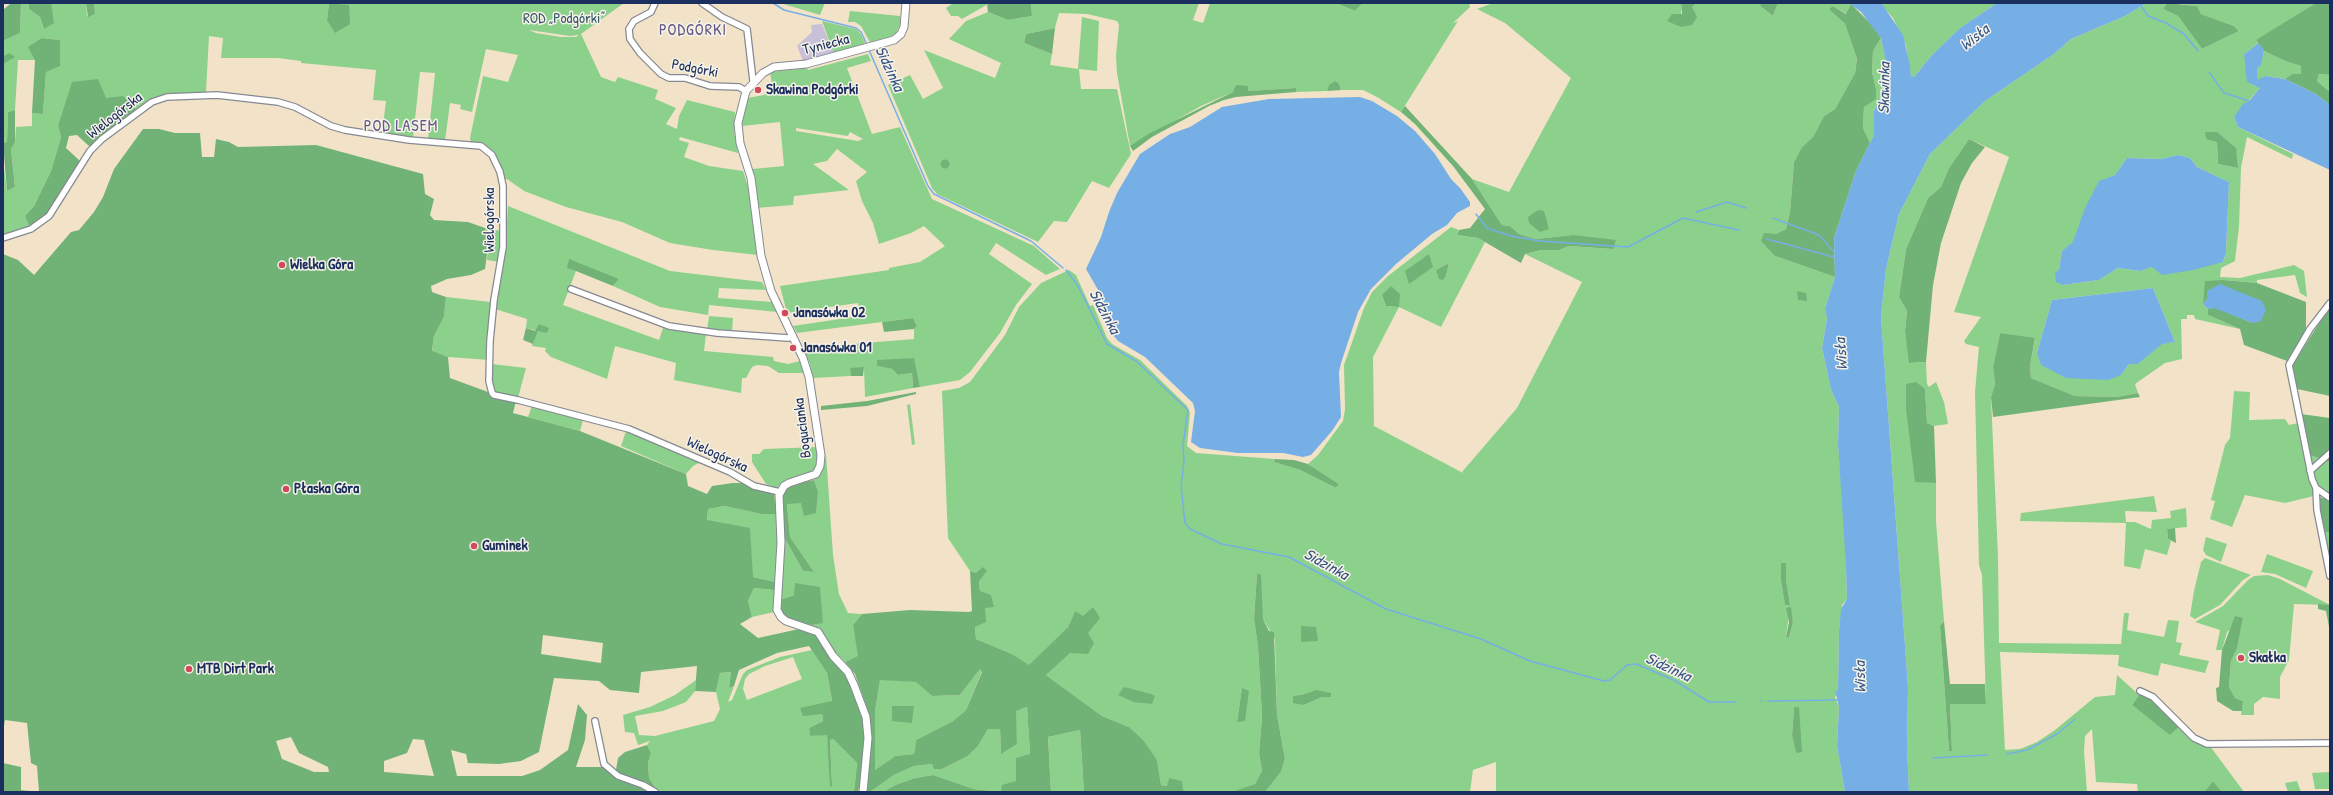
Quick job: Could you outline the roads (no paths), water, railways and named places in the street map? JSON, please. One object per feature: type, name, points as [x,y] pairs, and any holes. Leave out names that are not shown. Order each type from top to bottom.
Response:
[{"type":"street","name":"Podgórki","points":[[655,3],[651,12],[634,21],[629,29],[630,39],[640,53],[661,74],[669,78],[685,78],[710,86],[740,87],[746,91]]},
{"type":"street","points":[[702,3],[722,17],[747,29],[753,81]]},
{"type":"street","name":"Tyniecka","points":[[741,104],[746,91],[753,81],[774,67],[806,64],[873,47],[894,40],[901,34],[905,22],[906,3]]},
{"type":"street","name":"Wielogórska","points":[[3,238],[31,229],[49,216],[90,151],[152,102],[167,97],[217,95],[278,102],[295,107],[331,126],[345,130],[409,140],[481,146],[492,155],[500,172],[503,186],[503,247],[494,300],[490,340],[490,381],[492,393],[494,395],[629,429],[730,472],[754,486],[780,492]]},
{"type":"street","name":"Bogucianka","points":[[741,104],[738,132],[751,178],[757,240],[771,291],[793,337],[809,377],[821,462],[816,474],[789,483],[780,492]]},
{"type":"street","points":[[571,290],[669,326],[725,334],[788,338],[793,337]]},
{"type":"street","points":[[2330,303],[2310,329],[2289,365],[2310,471],[2316,488],[2317,510],[2330,576]]},
{"type":"street","points":[[2310,471],[2330,453]]},
{"type":"street","points":[[2316,488],[2330,498]]},
{"type":"street","points":[[780,492],[778,501],[781,542],[777,610],[781,617],[786,621],[818,632],[832,656],[848,672],[866,717],[868,738],[862,792]]},
{"type":"street","points":[[2140,691],[2153,697],[2194,738],[2207,744],[2330,743]]},
{"type":"street","points":[[595,721],[604,764],[618,776],[643,785],[655,792]]},
{"type":"water","points":[[1849,3],[1882,4],[1903,35],[1910,65],[1911,77],[1914,77],[1932,55],[1960,28],[1997,3],[2147,3],[2125,16],[2071,39],[2054,54],[1985,101],[1930,154],[1899,214],[1886,269],[1881,317],[1908,687],[1907,746],[1909,792],[1845,792],[1837,746],[1839,707],[1835,690],[1838,692],[1839,631],[1841,609],[1847,599],[1846,567],[1838,444],[1839,407],[1831,390],[1822,348],[1827,318],[1825,309],[1835,277],[1834,238],[1856,171],[1874,135],[1874,111],[1884,90],[1888,72],[1881,38],[1861,12]]},
{"type":"water","points":[[2259,43],[2264,51],[2261,65],[2257,68],[2258,80],[2265,76],[2285,79],[2316,94],[2330,105],[2330,170],[2238,127],[2234,117],[2243,104],[2249,101],[2260,88],[2247,82],[2244,54]]},
{"type":"water","points":[[1360,97],[1372,101],[1397,116],[1415,131],[1435,154],[1451,179],[1460,188],[1470,202],[1470,206],[1457,213],[1447,225],[1432,234],[1396,264],[1371,289],[1358,312],[1341,363],[1339,372],[1341,417],[1332,431],[1311,455],[1303,457],[1283,453],[1238,453],[1200,448],[1191,442],[1195,411],[1193,403],[1145,357],[1118,341],[1109,330],[1099,307],[1102,304],[1101,295],[1086,269],[1101,237],[1117,193],[1140,154],[1170,134],[1190,127],[1222,107],[1269,99]]},
{"type":"water","points":[[2178,155],[2190,158],[2197,167],[2229,182],[2226,253],[2223,262],[2193,270],[2162,275],[2152,267],[2140,271],[2118,268],[2099,280],[2063,285],[2056,282],[2055,272],[2059,270],[2062,251],[2073,242],[2085,208],[2099,181],[2115,175],[2127,158],[2161,159]]},
{"type":"water","points":[[2220,284],[2262,301],[2266,310],[2261,321],[2253,323],[2214,308],[2208,309],[2203,304],[2207,299],[2207,291]]},
{"type":"water","points":[[2153,288],[2175,342],[2162,344],[2138,364],[2129,364],[2121,375],[2108,380],[2066,378],[2041,365],[2037,353],[2052,300]]},
{"type":"waterway","name":"Sidzinka","points":[[773,3],[784,10],[856,28],[861,32],[867,45]]},
{"type":"waterway","points":[[2139,3],[2148,16],[2166,23],[2184,34],[2198,51]]},
{"type":"waterway","name":"Sidzinka","points":[[869,50],[928,186],[934,194],[1031,241],[1063,268]]},
{"type":"waterway","points":[[2209,72],[2224,93],[2249,101]]},
{"type":"waterway","points":[[1696,212],[1727,202],[1746,208]]},
{"type":"waterway","points":[[1476,214],[1487,228],[1511,236],[1540,241],[1628,247],[1683,218],[1739,230]]},
{"type":"waterway","points":[[1773,218],[1819,235],[1834,252]]},
{"type":"waterway","points":[[1767,239],[1834,257]]},
{"type":"waterway","name":"Sidzinka","points":[[1066,270],[1078,286],[1107,344],[1136,361],[1188,410],[1183,445],[1184,462],[1181,486],[1185,523],[1190,529],[1222,544],[1289,557],[1386,609],[1481,639],[1530,661],[1604,681],[1610,680],[1627,665],[1636,664],[1674,680],[1709,702],[1736,702]]},
{"type":"waterway","name":"Sidzinka","points":[[1768,701],[1838,700]]},
{"type":"waterway","points":[[2007,754],[2027,750],[2057,734],[2075,719]]},
{"type":"waterway","points":[[1933,758],[1987,755]]},
{"type":"place","name":"Skawina Podgórki","points":[[758,90]]},
{"type":"place","name":"Wielka Góra","points":[[282,265]]},
{"type":"place","name":"Janasówka 02","points":[[785,313]]},
{"type":"place","name":"Janasówka 01","points":[[793,348]]},
{"type":"place","name":"Płaska Góra","points":[[286,489]]},
{"type":"place","name":"Guminek","points":[[474,546]]},
{"type":"place","name":"Skałka","points":[[2241,658]]},
{"type":"place","name":"MTB Dirt Park","points":[[189,669]]},
{"type":"district","name":"PODGÓRKI","points":[[693,31]]},
{"type":"district","name":"POD LASEM","points":[[401,127]]},
{"type":"park label","name":"ROD „Podgórki”","points":[[564,19]]},
{"type":"water label","name":"Wisła","points":[[1975,38]]},
{"type":"water label","name":"Skawinka","points":[[1885,88]]},
{"type":"water label","name":"Wisła","points":[[1842,354]]},
{"type":"water label","name":"Wisła","points":[[1861,677]]}]
